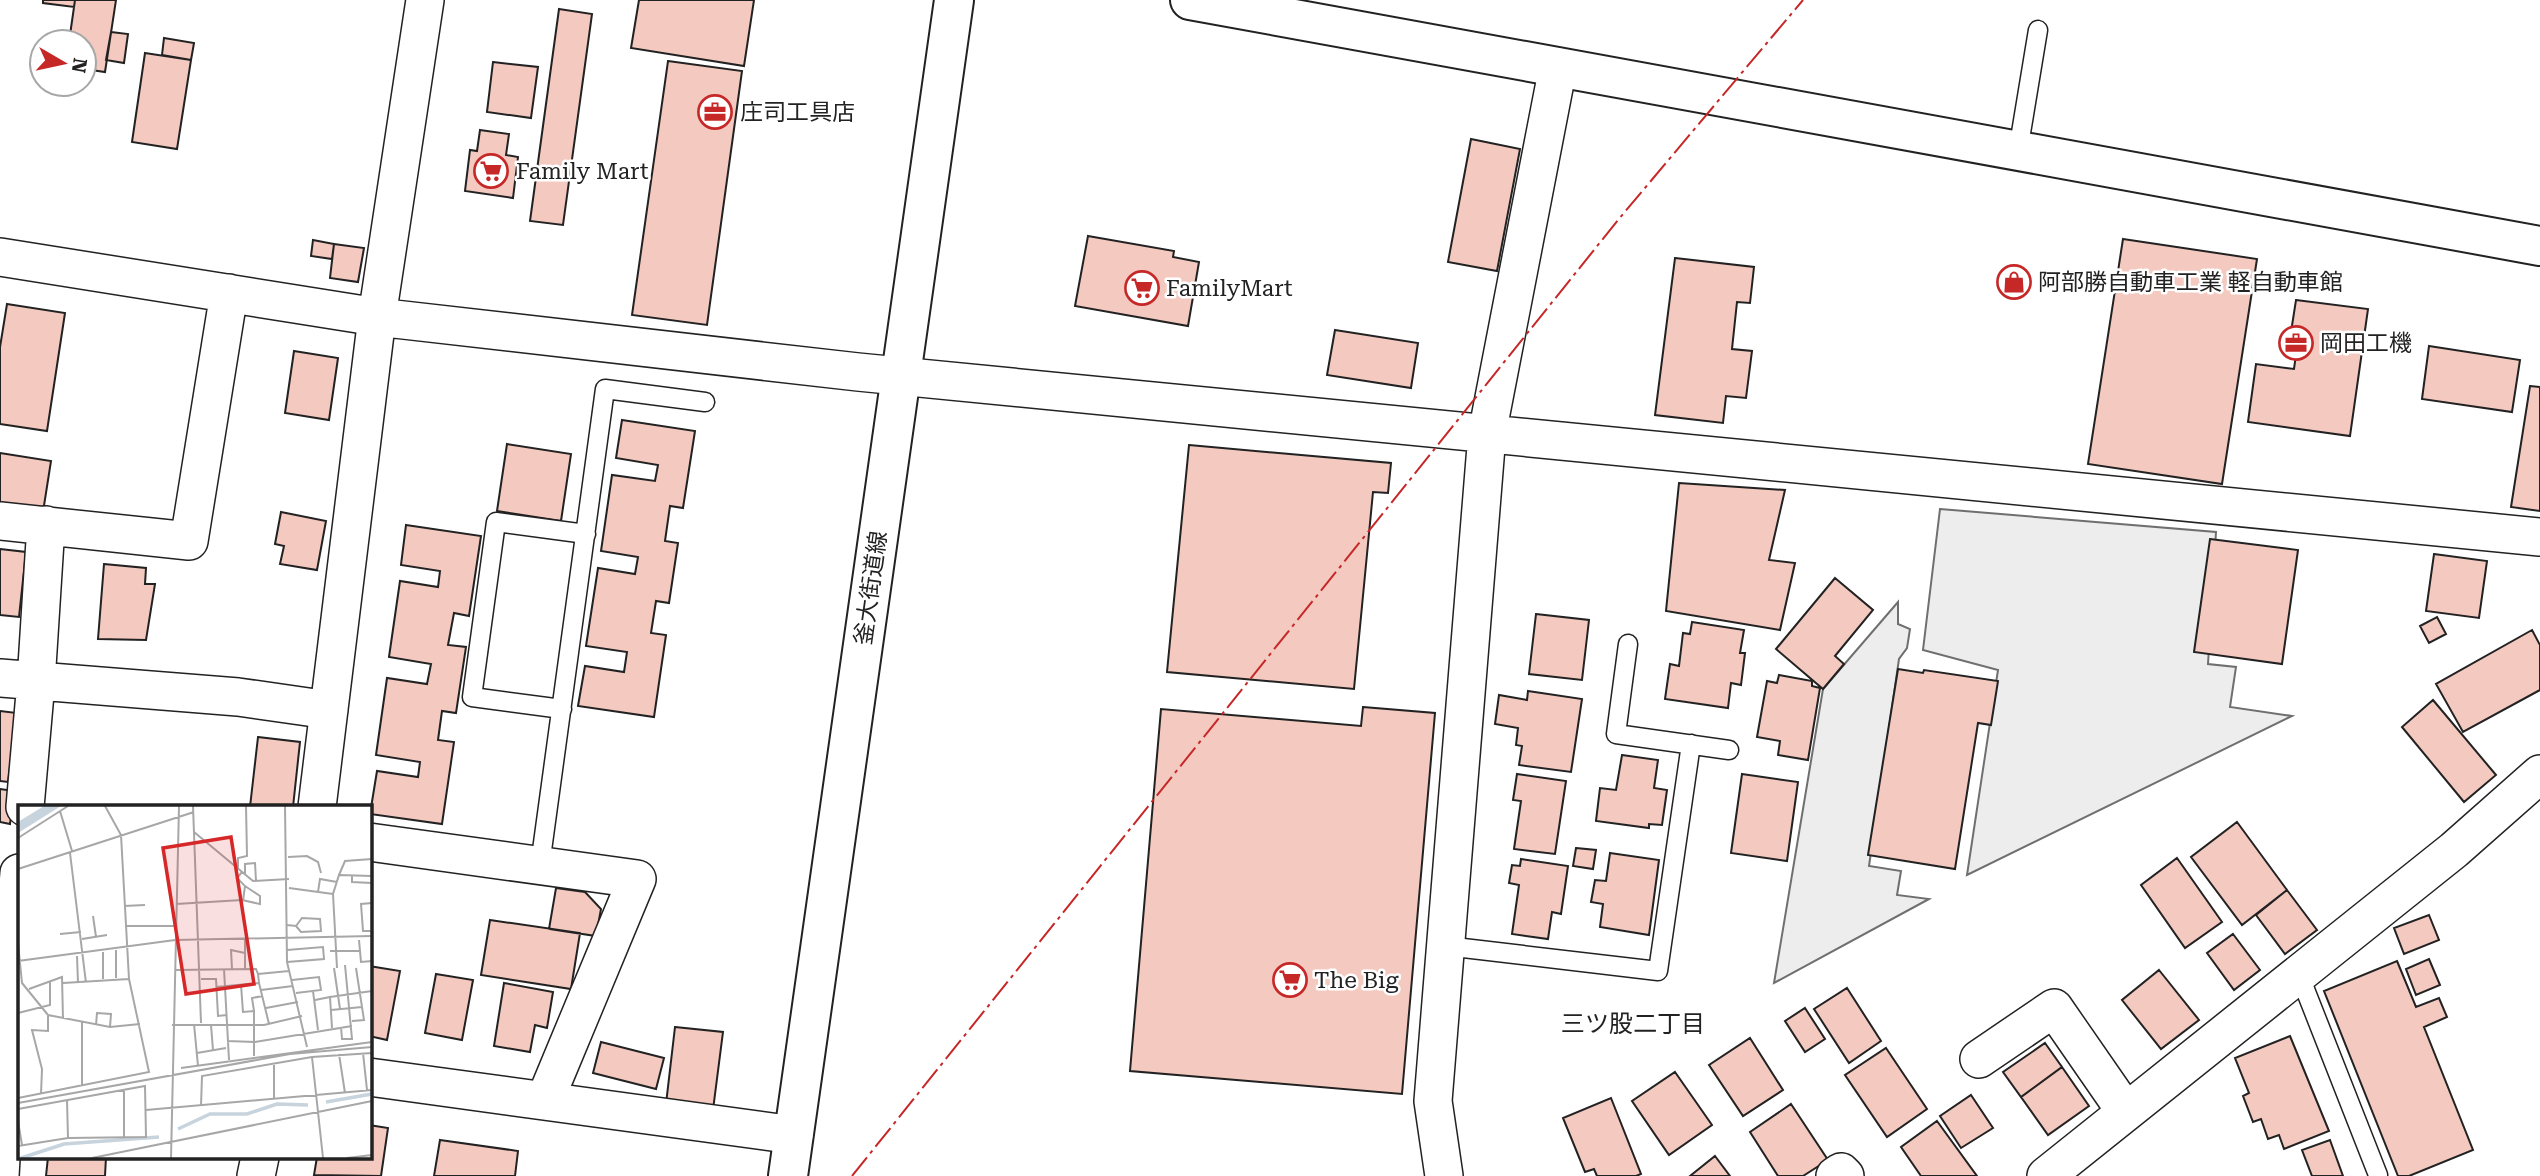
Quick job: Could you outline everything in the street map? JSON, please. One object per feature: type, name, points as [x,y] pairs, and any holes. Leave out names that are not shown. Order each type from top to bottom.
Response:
[{"type":"street","points":[[317,805],[377,317],[425,0]]},
{"type":"street","name":"釜大街道線","points":[[788,1176],[954,0]]},
{"type":"street","points":[[1190,0],[2540,247]]},
{"type":"street","points":[[1444,1176],[1433,1101],[1487,434],[1558,66]]},
{"type":"street","points":[[0,257],[377,317],[902,376],[2540,537]]},
{"type":"street","points":[[0,521],[190,541],[229,293]]},
{"type":"street","points":[[25,805],[37,682],[46,526]]},
{"type":"street","points":[[0,678],[238,697],[329,710]]},
{"type":"street","points":[[2046,1176],[2454,850],[2540,774]]},
{"type":"street","points":[[371,842],[637,879],[545,1100]]},
{"type":"street","points":[[0,1176],[6,944],[18,892]]},
{"type":"street","points":[[1979,1059],[2054,1008],[2126,1112]]},
{"type":"street","points":[[371,1076],[794,1135]]},
{"type":"street","points":[[256,1176],[260,1158]]},
{"type":"street","points":[[1835,1176],[1841,1172],[1844,1176]]},
{"type":"lane","points":[[2018,151],[2038,30]]},
{"type":"lane","points":[[540,866],[605,389],[705,402]]},
{"type":"lane","points":[[562,709],[472,697],[494,535],[496,522],[586,534]]},
{"type":"lane","points":[[1628,645],[1616,734],[1729,750]]},
{"type":"lane","points":[[1447,946],[1658,971],[1691,744]]},
{"type":"lane","points":[[2298,974],[2378,1175]]},
{"type":"shaded area","points":[[1940,509],[2216,532],[2208,664],[2236,667],[2230,707],[2292,716],[1967,875],[1998,670],[1923,650]]},
{"type":"shaded area","points":[[1898,602],[1898,624],[1910,629],[1907,648],[1899,659],[1869,866],[1901,871],[1897,895],[1929,899],[1774,983],[1823,689]]},
{"type":"building","points":[[43,0],[75,0],[74,7],[43,3]]},
{"type":"building","points":[[75,0],[116,0],[105,72],[98,71],[98,28],[71,28]]},
{"type":"building","points":[[639,0],[754,0],[744,66],[631,48]]},
{"type":"building","points":[[559,9],[592,14],[563,225],[530,221]]},
{"type":"building","points":[[111,32],[128,34],[124,63],[106,60]]},
{"type":"building","points":[[164,38],[194,43],[191,60],[162,55]]},
{"type":"building","points":[[145,53],[191,60],[177,149],[132,142]]},
{"type":"building","points":[[668,61],[742,71],[707,325],[632,315]]},
{"type":"building","points":[[493,62],[538,67],[531,118],[487,112]]},
{"type":"building","points":[[480,130],[509,134],[506,155],[518,157],[513,198],[465,191],[470,150],[477,151]]},
{"type":"building","points":[[1471,139],[1520,149],[1497,271],[1448,262]]},
{"type":"building","points":[[1088,236],[1174,251],[1173,257],[1199,262],[1188,326],[1075,306]]},
{"type":"building","points":[[2123,239],[2257,259],[2222,484],[2088,464]]},
{"type":"building","points":[[313,240],[334,244],[332,259],[311,256]]},
{"type":"building","points":[[334,244],[364,248],[358,282],[330,278]]},
{"type":"building","points":[[1675,258],[1754,267],[1750,303],[1737,302],[1732,349],[1752,351],[1746,398],[1726,396],[1723,423],[1655,415]]},
{"type":"building","points":[[2296,300],[2368,309],[2350,436],[2248,422],[2256,364],[2294,369],[2299,333],[2291,332]]},
{"type":"building","points":[[7,304],[65,313],[47,431],[0,424],[0,347]]},
{"type":"building","points":[[1335,330],[1418,343],[1411,388],[1327,375]]},
{"type":"building","points":[[2429,346],[2520,360],[2512,412],[2422,399]]},
{"type":"building","points":[[294,351],[338,358],[329,420],[285,413]]},
{"type":"building","points":[[2530,386],[2540,387],[2540,511],[2511,507]]},
{"type":"building","points":[[622,420],[695,431],[683,508],[670,506],[665,541],[678,543],[669,603],[656,601],[651,633],[666,635],[654,717],[578,706],[585,666],[624,672],[627,652],[586,646],[598,568],[635,574],[638,557],[601,551],[612,475],[655,481],[658,465],[616,458]]},
{"type":"building","points":[[507,444],[571,454],[561,521],[497,511]]},
{"type":"building","points":[[1189,445],[1391,463],[1388,493],[1373,492],[1354,689],[1167,672]]},
{"type":"building","points":[[0,453],[51,461],[43,512],[0,505]]},
{"type":"building","points":[[1679,483],[1785,490],[1769,560],[1795,563],[1780,630],[1666,611]]},
{"type":"building","points":[[281,512],[326,521],[317,570],[280,564],[284,546],[275,544]]},
{"type":"building","points":[[406,525],[481,536],[469,616],[454,613],[448,645],[466,647],[456,713],[442,711],[438,740],[454,742],[442,824],[371,814],[377,771],[418,777],[420,762],[376,755],[387,678],[427,684],[431,664],[389,657],[400,581],[438,587],[440,571],[401,565]]},
{"type":"building","points":[[2210,539],[2298,550],[2282,664],[2194,652]]},
{"type":"building","points":[[0,549],[26,552],[19,617],[0,615]]},
{"type":"building","points":[[2434,554],[2487,561],[2479,618],[2426,611]]},
{"type":"building","points":[[104,564],[146,568],[145,584],[155,584],[146,640],[98,639]]},
{"type":"building","points":[[1835,578],[1873,610],[1835,656],[1844,664],[1823,689],[1776,649]]},
{"type":"building","points":[[1536,614],[1589,620],[1582,680],[1529,674]]},
{"type":"building","points":[[2437,617],[2446,634],[2429,643],[2420,626]]},
{"type":"building","points":[[1692,622],[1744,630],[1740,653],[1745,653],[1741,685],[1731,683],[1728,708],[1665,699],[1670,664],[1679,666],[1683,633],[1690,634]]},
{"type":"building","points":[[2532,630],[2540,645],[2540,690],[2463,732],[2436,684]]},
{"type":"building","points":[[1898,669],[1923,673],[1924,670],[1998,681],[1991,725],[1978,723],[1955,869],[1868,855]]},
{"type":"building","points":[[1779,675],[1812,681],[1812,686],[1820,688],[1808,760],[1778,755],[1780,741],[1757,737],[1767,681],[1777,683]]},
{"type":"building","points":[[1528,691],[1582,699],[1571,772],[1519,765],[1522,746],[1516,745],[1518,728],[1495,724],[1499,695],[1527,700]]},
{"type":"building","points":[[2433,700],[2496,775],[2464,802],[2402,727]]},
{"type":"building","points":[[1363,707],[1435,713],[1402,1094],[1130,1071],[1161,709],[1361,726]]},
{"type":"building","points":[[0,711],[17,713],[8,782],[0,781]]},
{"type":"building","points":[[258,737],[300,742],[293,805],[250,805]]},
{"type":"building","points":[[1622,755],[1658,760],[1654,788],[1667,790],[1662,825],[1649,824],[1649,828],[1596,821],[1600,788],[1616,790]]},
{"type":"building","points":[[1517,774],[1566,781],[1555,854],[1514,849],[1521,801],[1513,800]]},
{"type":"building","points":[[1742,774],[1798,782],[1787,861],[1731,853]]},
{"type":"building","points":[[0,789],[14,791],[10,824],[0,822]]},
{"type":"building","points":[[2237,822],[2287,890],[2242,925],[2191,857]]},
{"type":"building","points":[[1576,848],[1596,850],[1593,869],[1573,866]]},
{"type":"building","points":[[1610,853],[1659,860],[1649,935],[1600,927],[1603,904],[1591,902],[1595,880],[1606,881]]},
{"type":"building","points":[[2177,858],[2222,922],[2185,948],[2141,885]]},
{"type":"building","points":[[1521,859],[1568,866],[1561,914],[1552,912],[1548,939],[1512,934],[1519,885],[1509,883],[1512,865],[1520,866]]},
{"type":"building","points":[[556,888],[585,892],[601,909],[596,936],[549,929]]},
{"type":"building","points":[[2287,890],[2317,930],[2285,954],[2256,915]]},
{"type":"building","points":[[2429,915],[2439,940],[2404,954],[2394,928]]},
{"type":"building","points":[[490,920],[580,933],[571,989],[481,975]]},
{"type":"building","points":[[2233,934],[2260,970],[2234,990],[2207,953]]},
{"type":"building","points":[[2429,959],[2440,985],[2416,995],[2406,969]]},
{"type":"building","points":[[2397,961],[2416,1007],[2439,998],[2447,1017],[2424,1027],[2473,1150],[2409,1176],[2398,1176],[2324,991]]},
{"type":"building","points":[[371,966],[400,971],[387,1040],[371,1036]]},
{"type":"building","points":[[2159,970],[2199,1020],[2161,1049],[2122,1000]]},
{"type":"building","points":[[436,974],[473,980],[462,1040],[425,1033]]},
{"type":"building","points":[[504,983],[553,992],[547,1028],[535,1025],[530,1052],[494,1046]]},
{"type":"building","points":[[1847,988],[1881,1041],[1849,1063],[1814,1009]]},
{"type":"building","points":[[1805,1008],[1825,1039],[1805,1052],[1785,1021]]},
{"type":"building","points":[[675,1027],[723,1032],[713,1110],[666,1104]]},
{"type":"building","points":[[2290,1036],[2329,1131],[2284,1149],[2279,1135],[2268,1139],[2261,1119],[2253,1122],[2243,1096],[2249,1093],[2235,1058]]},
{"type":"building","points":[[1750,1038],[1783,1090],[1743,1116],[1709,1065]]},
{"type":"building","points":[[601,1042],[664,1058],[656,1089],[593,1073]]},
{"type":"building","points":[[2045,1043],[2062,1067],[2021,1097],[2003,1072]]},
{"type":"building","points":[[1886,1048],[1927,1109],[1887,1137],[1845,1075]]},
{"type":"building","points":[[2062,1067],[2089,1106],[2048,1135],[2021,1097]]},
{"type":"building","points":[[1675,1072],[1712,1125],[1669,1155],[1632,1101]]},
{"type":"building","points":[[1971,1095],[1993,1128],[1961,1148],[1940,1116]]},
{"type":"building","points":[[1611,1098],[1641,1174],[1636,1176],[1597,1176],[1594,1169],[1585,1172],[1563,1118]]},
{"type":"building","points":[[1791,1104],[1828,1160],[1803,1176],[1778,1176],[1750,1132]]},
{"type":"building","points":[[1937,1121],[1977,1176],[1921,1176],[1901,1147]]},
{"type":"building","points":[[371,1125],[388,1128],[381,1176],[314,1175],[317,1158],[371,1158]]},
{"type":"building","points":[[440,1140],[518,1151],[515,1176],[434,1176]]},
{"type":"building","points":[[2330,1140],[2343,1176],[2312,1176],[2302,1150]]},
{"type":"building","points":[[1715,1156],[1730,1176],[1690,1176]]},
{"type":"building","points":[[48,1158],[106,1158],[105,1176],[46,1176]]},
{"type":"power","points":[[852,1176],[1618,220],[1803,0]]},
{"type":"place","name":"庄司工具店","points":[[715,112]]},
{"type":"place","name":"Family Mart","points":[[491,171]]},
{"type":"place","name":"阿部勝自動車工業 軽自動車館","points":[[2014,282]]},
{"type":"place","name":"FamilyMart","points":[[1142,288]]},
{"type":"place","name":"岡田工機","points":[[2296,343]]},
{"type":"place","name":"The Big","points":[[1290,980]]},
{"type":"district","name":"三ツ股二丁目","points":[[1633,1024]]}]
